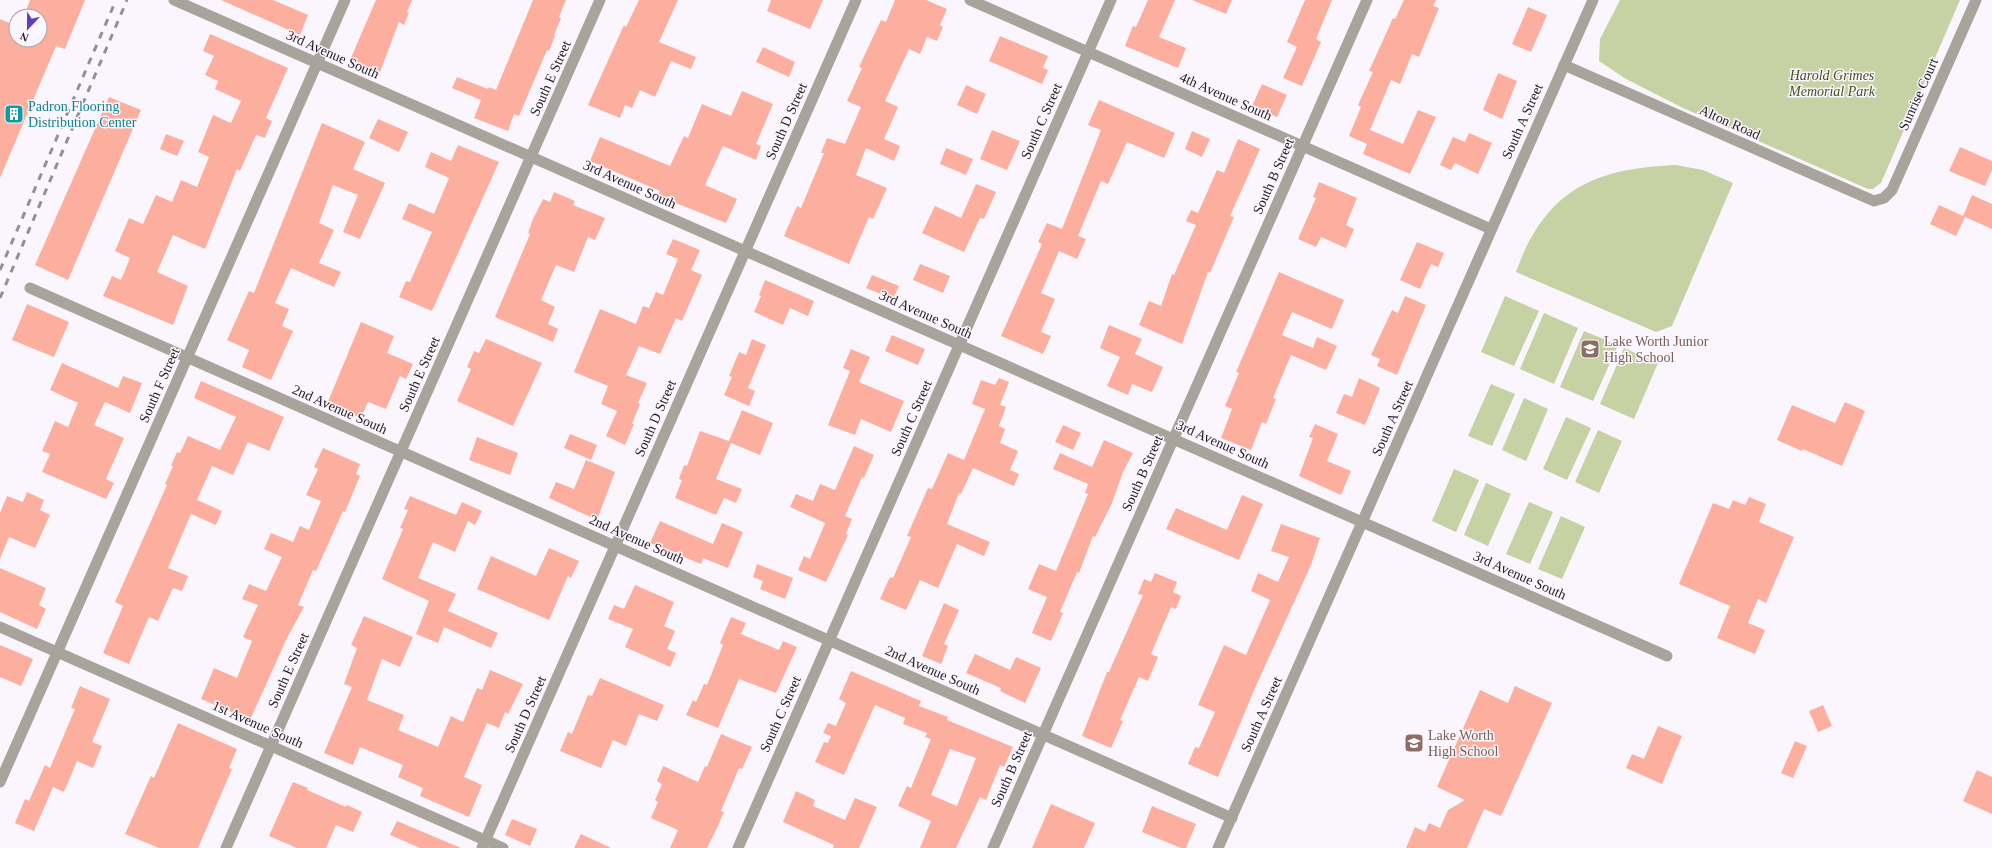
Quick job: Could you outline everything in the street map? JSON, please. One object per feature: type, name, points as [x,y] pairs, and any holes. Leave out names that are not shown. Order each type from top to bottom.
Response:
[{"type":"street","name":"3rd Avenue South","points":[[174,0],[1667,656]]},
{"type":"street","name":"South F Street","points":[[0,782],[345,0]]},
{"type":"street","name":"South E Street","points":[[226,848],[600,0]]},
{"type":"street","name":"South D Street","points":[[484,844],[856,0]]},
{"type":"street","name":"4th Avenue South","points":[[970,0],[1491,229]]},
{"type":"street","name":"South C Street","points":[[738,848],[1111,0]]},
{"type":"street","name":"South B Street","points":[[993,848],[1367,0]]},
{"type":"street","name":"South A Street","points":[[1218,848],[1593,0]]},
{"type":"street","name":"Sunrise Court","points":[[1884,198],[1892,190],[1976,0]]},
{"type":"street","name":"Alton Road","points":[[1564,65],[1874,201],[1884,198]]},
{"type":"street","name":"2nd Avenue South","points":[[30,288],[1232,818]]},
{"type":"street","name":"1st Avenue South","points":[[0,627],[271,746],[484,844],[503,848]]},
{"type":"green space","name":"Harold Grimes Memorial Park","points":[[1620,0],[1960,0],[1881,183],[1873,189],[1868,189],[1683,108],[1626,79],[1599,61],[1600,39]]},
{"type":"green space","points":[[1676,165],[1703,170],[1733,183],[1672,326],[1656,332],[1516,272],[1529,242],[1547,214],[1578,188],[1613,173],[1633,169]]},
{"type":"green space","points":[[1505,296],[1539,311],[1514,366],[1481,352]]},
{"type":"green space","points":[[1544,313],[1578,328],[1554,384],[1520,369]]},
{"type":"green space","points":[[1584,331],[1618,345],[1593,401],[1560,387]]},
{"type":"green space","points":[[1624,348],[1658,363],[1634,419],[1600,404]]},
{"type":"green space","points":[[1491,384],[1515,394],[1492,446],[1468,436]]},
{"type":"green space","points":[[1524,398],[1548,409],[1526,461],[1502,450]]},
{"type":"green space","points":[[1566,417],[1591,428],[1567,480],[1543,469]]},
{"type":"green space","points":[[1598,430],[1622,441],[1599,493],[1575,482]]},
{"type":"green space","points":[[1454,469],[1479,480],[1456,532],[1432,521]]},
{"type":"green space","points":[[1486,483],[1511,494],[1488,546],[1464,535]]},
{"type":"green space","points":[[1529,502],[1553,512],[1530,564],[1506,554]]},
{"type":"green space","points":[[1561,516],[1585,527],[1562,579],[1538,569]]},
{"type":"building","name":"Padron Flooring Distribution Center","points":[[30,0],[85,0],[65,49],[56,46],[0,178],[0,19],[8,22],[8,48],[48,48],[48,8],[27,8]]},
{"type":"building","points":[[221,0],[273,0],[308,15],[300,35]]},
{"type":"building","points":[[376,0],[412,0],[404,25],[399,22],[380,72],[350,60]]},
{"type":"building","points":[[533,0],[566,0],[559,17],[561,18],[549,51],[547,50],[519,116],[514,114],[508,131],[474,118],[481,100],[452,88],[457,77],[488,89],[489,87],[496,90]]},
{"type":"building","points":[[639,0],[678,0],[659,42],[696,57],[691,69],[671,61],[655,97],[640,90],[632,108],[625,105],[620,118],[588,105],[624,25],[626,27]]},
{"type":"building","points":[[771,0],[823,0],[810,29],[767,11]]},
{"type":"building","points":[[895,0],[926,0],[947,9],[940,25],[943,27],[937,41],[927,37],[920,54],[909,49],[885,101],[898,107],[884,139],[900,146],[894,161],[866,148],[856,175],[887,188],[873,219],[869,217],[849,264],[784,236],[797,206],[801,208],[824,153],[821,153],[827,138],[845,144],[861,107],[847,101],[862,68],[859,67],[881,20],[886,22]]},
{"type":"building","points":[[1148,0],[1175,0],[1159,37],[1186,48],[1178,68],[1125,46],[1133,26],[1136,27]]},
{"type":"building","points":[[1192,0],[1232,0],[1226,14]]},
{"type":"building","points":[[1305,0],[1332,0],[1316,39],[1321,42],[1302,86],[1283,78],[1297,47],[1287,42]]},
{"type":"building","points":[[1404,0],[1436,0],[1433,6],[1439,8],[1419,57],[1412,54],[1400,84],[1391,80],[1370,130],[1403,144],[1418,110],[1436,117],[1410,174],[1363,154],[1367,144],[1349,136],[1361,107],[1358,105],[1373,72],[1369,71],[1393,18],[1395,19]]},
{"type":"building","points":[[1528,7],[1547,15],[1531,52],[1512,44]]},
{"type":"building","points":[[210,34],[288,68],[266,118],[272,121],[265,138],[256,135],[240,171],[237,169],[205,249],[173,235],[157,272],[188,286],[173,325],[103,296],[112,276],[121,280],[130,258],[115,251],[129,218],[143,224],[156,195],[172,202],[181,180],[197,187],[209,157],[198,152],[213,115],[231,123],[241,101],[215,89],[218,81],[205,75],[214,56],[203,51]]},
{"type":"building","points":[[1000,36],[1048,56],[1043,68],[1048,70],[1042,84],[989,61]]},
{"type":"building","points":[[763,47],[795,62],[789,77],[756,62]]},
{"type":"building","points":[[1498,73],[1517,81],[1502,119],[1483,110]]},
{"type":"building","points":[[1262,84],[1287,95],[1277,117],[1252,106]]},
{"type":"building","points":[[966,85],[986,94],[977,114],[957,105]]},
{"type":"building","points":[[742,91],[773,104],[756,144],[761,146],[756,160],[723,146],[705,185],[737,199],[726,223],[658,196],[660,191],[590,161],[600,137],[670,166],[684,136],[688,138],[702,104],[731,116]]},
{"type":"building","points":[[109,97],[141,110],[68,280],[35,265]]},
{"type":"building","points":[[1099,100],[1175,133],[1164,158],[1127,142],[1108,184],[1101,181],[1078,236],[1086,239],[1077,259],[1059,251],[1041,293],[1055,299],[1041,332],[1051,336],[1043,354],[1001,336],[1042,244],[1038,242],[1047,223],[1062,229],[1101,130],[1088,125]]},
{"type":"building","points":[[378,119],[408,132],[399,152],[369,138]]},
{"type":"building","points":[[322,123],[365,142],[353,169],[385,183],[360,239],[343,232],[358,195],[333,185],[319,223],[334,230],[319,263],[341,272],[334,287],[291,268],[275,303],[289,309],[282,326],[293,331],[271,380],[242,367],[249,350],[227,340],[249,291],[254,293]]},
{"type":"building","points":[[992,130],[1020,141],[1007,170],[980,159]]},
{"type":"building","points":[[1192,131],[1210,139],[1202,157],[1185,149]]},
{"type":"building","points":[[1469,133],[1492,143],[1478,174],[1455,163],[1451,170],[1440,165],[1453,137],[1465,142]]},
{"type":"building","points":[[166,134],[184,141],[177,156],[160,149]]},
{"type":"building","points":[[1238,139],[1260,149],[1230,216],[1234,217],[1210,273],[1208,272],[1182,344],[1139,325],[1149,301],[1161,306],[1172,274],[1174,275],[1196,225],[1186,221],[1191,210],[1198,213],[1217,170],[1224,173]]},
{"type":"building","points":[[458,145],[499,162],[432,311],[399,297],[406,281],[410,282],[432,232],[402,219],[409,203],[434,214],[449,178],[425,167],[431,152],[451,161]]},
{"type":"building","points":[[1960,147],[1992,161],[1992,170],[1985,186],[1949,171]]},
{"type":"building","points":[[946,148],[973,159],[966,175],[940,164]]},
{"type":"building","points":[[1319,182],[1357,198],[1346,225],[1354,229],[1346,248],[1321,237],[1316,247],[1298,239],[1316,198],[1313,197]]},
{"type":"building","points":[[976,184],[996,192],[984,219],[980,218],[964,252],[922,233],[935,206],[961,218]]},
{"type":"building","points":[[554,192],[575,201],[573,205],[605,218],[595,240],[588,237],[574,272],[556,265],[541,300],[555,307],[548,324],[558,329],[553,342],[495,317],[530,234],[528,233],[533,219],[543,199],[550,202]]},
{"type":"building","points":[[1972,195],[1992,204],[1992,229],[1965,217],[1956,236],[1930,224],[1939,205],[1963,216]]},
{"type":"building","points":[[673,239],[700,250],[691,270],[702,275],[682,321],[676,318],[660,354],[639,346],[626,375],[647,383],[638,403],[640,404],[632,424],[634,424],[625,445],[606,436],[617,411],[601,404],[608,386],[574,372],[600,309],[636,324],[643,306],[649,308],[656,292],[663,295],[678,259],[666,254]]},
{"type":"building","points":[[1417,242],[1444,253],[1438,267],[1431,264],[1420,289],[1400,280]]},
{"type":"building","points":[[920,264],[950,276],[943,293],[913,280]]},
{"type":"building","points":[[1279,272],[1344,300],[1332,329],[1292,312],[1282,335],[1313,348],[1317,337],[1337,346],[1326,370],[1291,355],[1273,398],[1276,399],[1266,424],[1262,422],[1251,450],[1221,438],[1232,409],[1225,406],[1239,373],[1236,372]]},
{"type":"building","points":[[872,275],[899,286],[893,299],[866,288]]},
{"type":"building","points":[[765,280],[814,301],[808,316],[790,308],[783,325],[754,312],[761,296],[759,295]]},
{"type":"building","points":[[1405,296],[1426,305],[1397,375],[1377,366],[1380,359],[1371,355],[1392,310],[1398,313]]},
{"type":"building","points":[[27,304],[69,322],[54,357],[12,340]]},
{"type":"building","points":[[361,322],[394,336],[387,353],[413,364],[406,379],[400,376],[386,409],[368,402],[361,418],[327,404]]},
{"type":"building","points":[[1109,325],[1142,339],[1135,354],[1163,367],[1152,392],[1132,384],[1128,395],[1107,386],[1120,357],[1100,348]]},
{"type":"building","points":[[892,335],[925,349],[918,365],[885,351]]},
{"type":"building","points":[[486,339],[542,363],[513,426],[457,401],[471,369],[467,367],[474,351],[479,353]]},
{"type":"building","points":[[752,339],[766,345],[748,388],[755,391],[749,406],[724,395],[732,377],[729,376],[739,352],[746,355]]},
{"type":"building","points":[[851,349],[870,357],[859,382],[904,401],[891,432],[861,419],[855,435],[828,425],[850,371],[843,368]]},
{"type":"building","points":[[62,363],[118,388],[123,376],[142,383],[130,413],[105,402],[94,425],[124,438],[106,479],[114,483],[106,499],[42,472],[50,454],[42,451],[55,421],[68,427],[78,403],[50,390]]},
{"type":"building","points":[[999,378],[1009,382],[1000,405],[1006,407],[999,426],[1005,429],[1000,443],[1018,451],[1010,470],[1019,474],[1014,486],[973,468],[961,494],[959,493],[947,524],[990,542],[984,556],[957,544],[938,588],[920,580],[906,610],[880,599],[890,577],[893,578],[911,537],[907,536],[928,488],[932,489],[948,453],[964,460],[985,409],[972,404],[981,380],[995,385]]},
{"type":"building","points":[[1359,378],[1380,388],[1365,425],[1336,413],[1344,394],[1352,397]]},
{"type":"building","points":[[201,381],[284,417],[269,451],[248,442],[233,475],[212,466],[197,500],[222,511],[216,525],[191,514],[168,568],[188,576],[182,591],[173,588],[158,621],[149,617],[129,664],[103,653],[123,606],[115,602],[167,485],[165,484],[177,452],[180,453],[188,436],[220,450],[236,417],[194,398]]},
{"type":"building","points":[[1845,402],[1865,411],[1842,466],[1803,449],[1802,451],[1777,440],[1792,405],[1835,423]]},
{"type":"building","points":[[742,410],[773,423],[760,455],[731,443],[716,479],[742,489],[736,503],[724,498],[716,515],[675,498],[682,480],[679,479],[684,465],[687,466],[700,431],[729,441]]},
{"type":"building","points":[[1315,424],[1338,434],[1327,461],[1351,471],[1341,495],[1299,476],[1313,438],[1309,437]]},
{"type":"building","points":[[1063,425],[1081,433],[1073,450],[1055,442]]},
{"type":"building","points":[[570,434],[597,445],[591,460],[564,448]]},
{"type":"building","points":[[477,437],[518,453],[510,475],[469,460]]},
{"type":"building","points":[[1104,440],[1133,453],[1123,472],[1112,503],[1095,537],[1093,536],[1079,573],[1077,572],[1060,612],[1063,613],[1051,641],[1032,633],[1047,597],[1028,589],[1039,564],[1056,571],[1088,494],[1085,493],[1088,484],[1053,469],[1060,453],[1092,467]]},
{"type":"building","points":[[854,446],[874,455],[864,478],[862,477],[845,516],[852,519],[846,534],[848,535],[826,582],[798,570],[804,556],[810,559],[825,523],[790,507],[796,494],[813,501],[820,484],[835,490]]},
{"type":"building","points":[[323,448],[360,464],[356,474],[360,476],[345,512],[343,511],[316,571],[313,570],[298,605],[304,607],[287,638],[250,720],[201,699],[214,668],[237,678],[252,641],[243,637],[258,605],[242,599],[249,584],[266,591],[282,557],[264,549],[271,533],[293,542],[300,526],[309,530],[321,501],[306,495],[318,469],[314,467]]},
{"type":"building","points":[[586,460],[615,472],[597,520],[549,498],[556,482],[574,489]]},
{"type":"building","points":[[27,492],[44,500],[40,510],[50,515],[35,548],[9,537],[0,559],[0,513],[7,496],[23,502]]},
{"type":"building","points":[[1242,495],[1263,504],[1239,560],[1166,529],[1176,508],[1227,530]]},
{"type":"building","points":[[410,496],[456,515],[462,502],[482,511],[475,525],[468,521],[455,552],[433,542],[418,578],[456,594],[448,611],[498,633],[491,648],[444,627],[438,643],[416,634],[429,601],[382,579],[403,529],[400,528],[408,510],[404,509]]},
{"type":"building","points":[[1749,497],[1766,504],[1759,522],[1794,537],[1766,603],[1758,599],[1748,623],[1765,630],[1755,654],[1717,638],[1730,606],[1679,584],[1713,503],[1729,509],[1733,500],[1745,505]]},
{"type":"building","points":[[660,521],[713,544],[722,523],[743,532],[728,568],[703,558],[701,564],[650,543]]},
{"type":"building","points":[[1281,524],[1320,538],[1311,565],[1255,688],[1218,777],[1188,764],[1195,747],[1199,748],[1215,712],[1198,705],[1224,645],[1246,655],[1270,600],[1251,591],[1258,573],[1278,582],[1289,557],[1271,551]]},
{"type":"building","points":[[549,548],[579,561],[571,578],[568,576],[549,620],[477,589],[491,556],[536,576]]},
{"type":"building","points":[[757,564],[793,578],[785,599],[760,589],[763,581],[753,577]]},
{"type":"building","points":[[0,568],[46,588],[39,605],[46,609],[37,629],[0,612]]},
{"type":"building","points":[[1155,573],[1177,582],[1173,592],[1181,596],[1176,609],[1171,607],[1151,654],[1158,657],[1148,681],[1139,677],[1120,720],[1123,721],[1111,748],[1082,736],[1107,672],[1109,672],[1143,595],[1138,594],[1144,579],[1151,582]]},
{"type":"building","points":[[635,585],[674,602],[664,626],[675,631],[667,649],[676,653],[670,667],[625,647],[633,629],[608,619],[614,605],[624,609]]},
{"type":"building","points":[[944,603],[959,610],[944,644],[948,646],[941,664],[922,656]]},
{"type":"building","points":[[364,616],[413,637],[400,667],[382,659],[367,700],[404,715],[398,730],[438,747],[451,716],[463,722],[477,688],[482,690],[490,670],[523,684],[508,714],[505,712],[499,728],[487,723],[464,777],[482,785],[469,817],[420,796],[423,788],[398,777],[403,765],[360,747],[353,765],[324,753],[352,687],[344,684],[357,648],[351,645]]},
{"type":"building","points":[[731,617],[746,623],[741,634],[779,650],[783,641],[797,647],[776,693],[739,679],[718,728],[686,715],[693,700],[696,702],[704,684],[707,685],[723,645],[720,643]]},
{"type":"building","points":[[0,645],[33,659],[21,686],[0,677]]},
{"type":"building","points":[[975,654],[1010,670],[1016,657],[1041,668],[1025,703],[1000,691],[1001,688],[966,673]]},
{"type":"building","points":[[851,671],[921,701],[919,706],[948,717],[947,720],[1013,747],[1004,767],[1000,765],[986,800],[980,797],[956,848],[920,848],[931,821],[898,806],[907,786],[911,788],[931,739],[925,737],[927,733],[903,724],[905,718],[875,705],[844,775],[815,762],[824,742],[828,743],[831,736],[823,733],[828,723],[836,726],[846,703],[839,699]],"holes":[[[950,749],[976,758],[957,806],[931,795]]]},
{"type":"building","points":[[600,678],[664,705],[657,721],[639,714],[626,746],[613,740],[601,768],[560,751],[568,732],[572,734],[588,695],[592,696]]},
{"type":"building","points":[[80,686],[110,699],[92,742],[102,746],[93,768],[77,761],[64,792],[53,787],[34,831],[15,823],[25,799],[29,801],[45,765],[50,768],[75,709],[71,708]]},
{"type":"building","points":[[1515,686],[1552,703],[1501,816],[1484,809],[1467,848],[1406,848],[1415,827],[1425,832],[1429,823],[1440,828],[1448,810],[1465,800],[1437,787],[1480,690],[1508,703]]},
{"type":"building","points":[[1823,705],[1832,726],[1818,732],[1809,711]]},
{"type":"building","points":[[178,723],[237,749],[229,768],[232,769],[198,848],[159,848],[125,834],[151,776],[154,778]]},
{"type":"building","points":[[1658,726],[1682,736],[1662,784],[1626,768],[1632,754],[1644,759]]},
{"type":"building","points":[[721,734],[752,747],[742,769],[739,768],[721,811],[724,812],[717,828],[707,848],[670,848],[678,830],[651,818],[658,802],[655,800],[662,784],[657,781],[663,766],[698,782],[705,766],[707,767]]},
{"type":"building","points":[[1795,741],[1807,746],[1793,778],[1781,773]]},
{"type":"building","points":[[1977,770],[1992,777],[1992,814],[1963,801]]},
{"type":"building","points":[[293,782],[308,788],[307,790],[346,807],[347,805],[362,812],[353,832],[336,825],[326,848],[297,848],[269,836]]},
{"type":"building","points":[[796,791],[815,800],[813,806],[845,820],[855,798],[877,807],[859,848],[833,848],[834,845],[783,822]]},
{"type":"building","points":[[1051,804],[1095,823],[1084,848],[1032,848]]},
{"type":"building","points":[[1152,806],[1196,824],[1186,848],[1181,848],[1142,832]]},
{"type":"building","points":[[512,819],[537,829],[530,846],[505,835]]},
{"type":"building","points":[[397,821],[461,848],[420,848],[390,835]]},
{"type":"building","points":[[581,834],[611,848],[574,848]]},
{"type":"railway","points":[[0,270],[116,0]]},
{"type":"railway","points":[[0,298],[127,0]]},
{"type":"place","name":"Padron Flooring Distribution Center","points":[[14,114]]},
{"type":"place","name":"Lake Worth Junior High School","points":[[1590,349]]},
{"type":"place","name":"Lake Worth High School","points":[[1414,743]]}]
